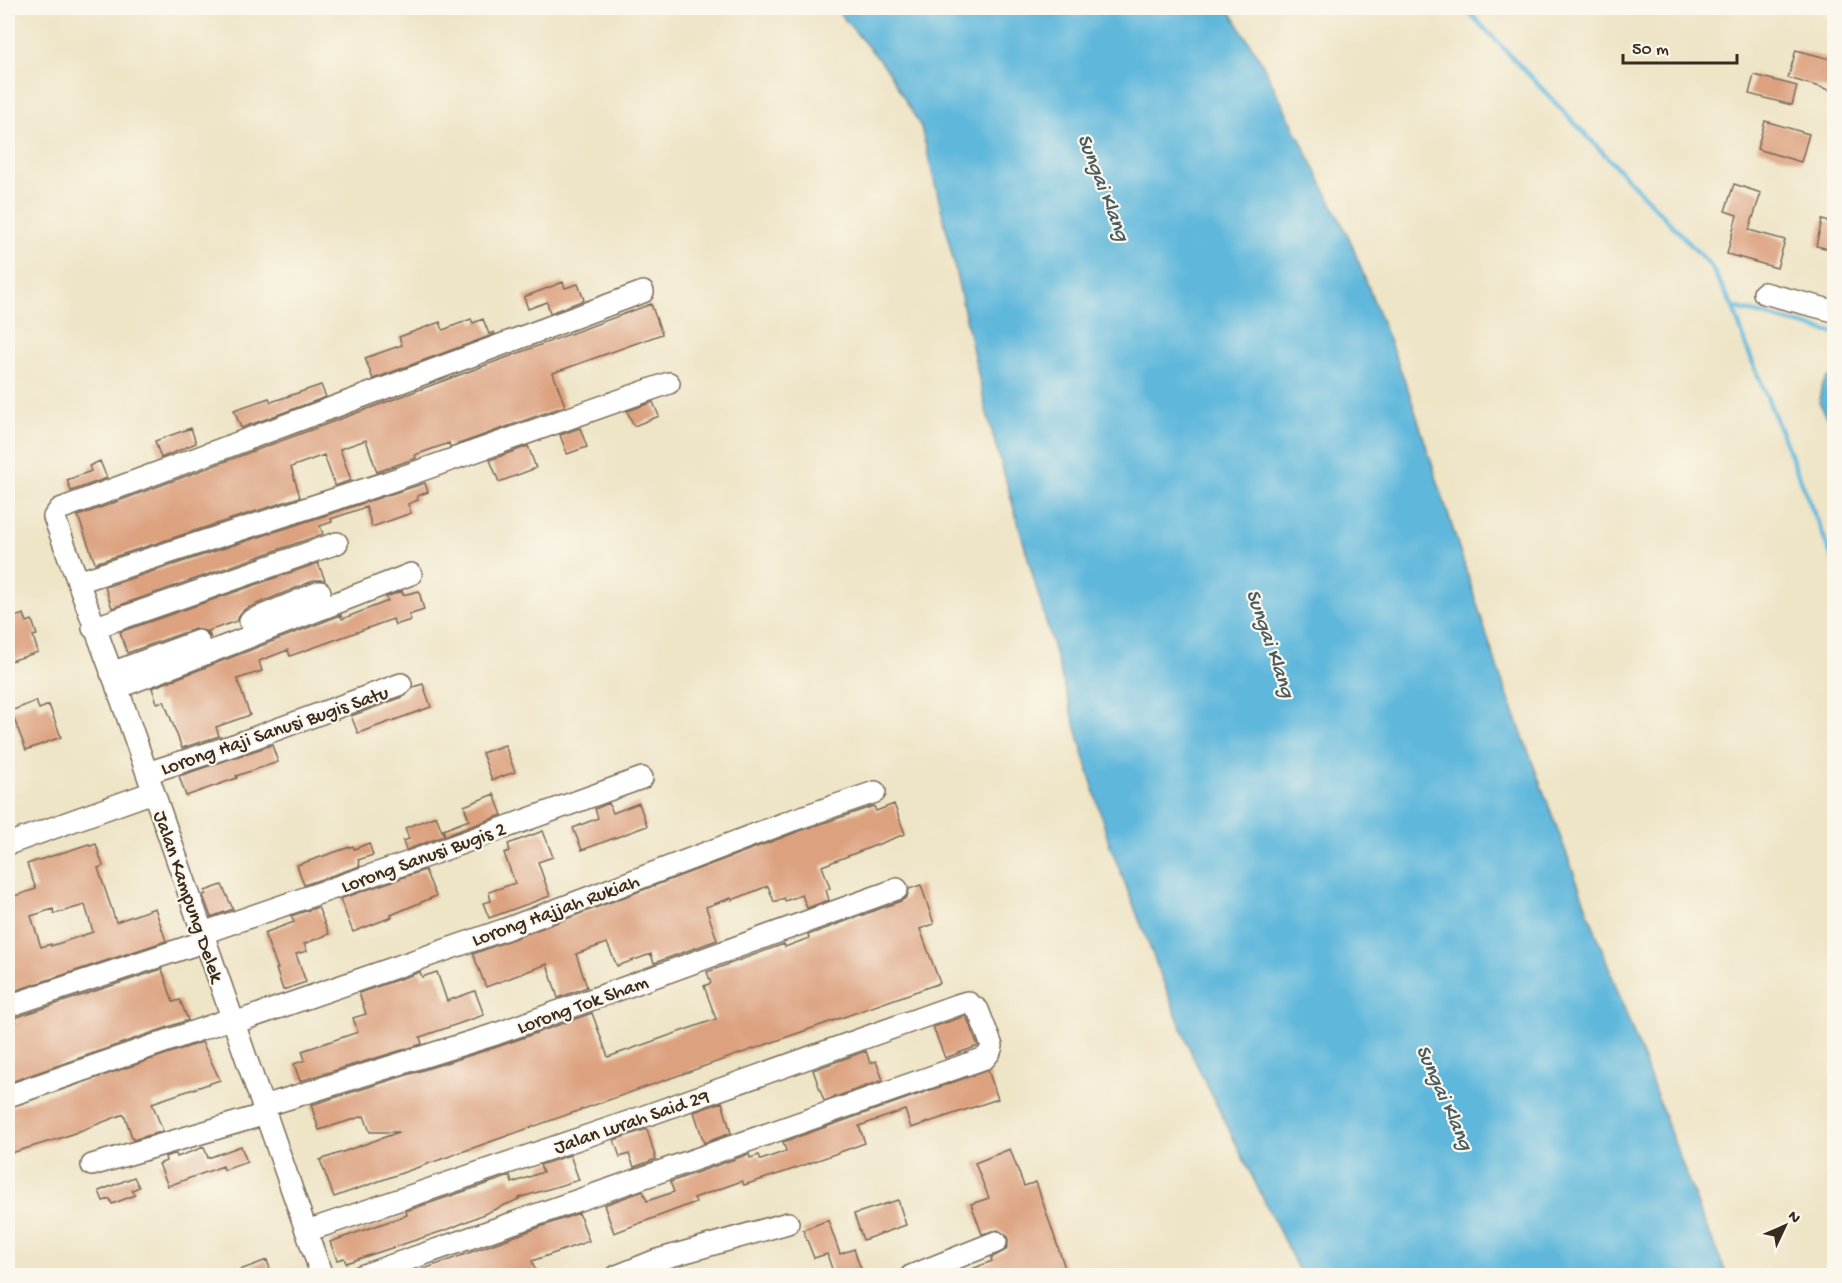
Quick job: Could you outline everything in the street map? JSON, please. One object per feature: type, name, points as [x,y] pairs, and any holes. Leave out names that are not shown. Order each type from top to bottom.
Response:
[{"type":"street","name":"Jalan Kampung Delek","points":[[322,1275],[205,937],[54,517],[60,509],[643,292]]},
{"type":"street","points":[[1764,293],[1834,311]]},
{"type":"street","points":[[78,582],[388,482],[669,383]]},
{"type":"street","points":[[93,628],[337,543]]},
{"type":"street","points":[[114,680],[411,574]]},
{"type":"street","points":[[114,680],[320,592]]},
{"type":"street","name":"Lorong Haji Sanusi Bugis Satu","points":[[8,844],[234,745],[401,684]]},
{"type":"street","name":"Lorong Sanusi Bugis 2","points":[[8,1006],[642,778]]},
{"type":"street","name":"Lorong Hajjah Rukiah","points":[[8,1096],[506,929],[793,820],[875,792]]},
{"type":"street","name":"Lorong Tok Sham","points":[[92,1165],[496,1034],[897,889]]},
{"type":"street","name":"Jalan Lurah Said 29","points":[[307,1231],[631,1121],[954,1006],[967,1002],[978,1010],[992,1046],[985,1058],[361,1275]]},
{"type":"street","points":[[617,1275],[657,1260],[788,1223]]},
{"type":"street","points":[[911,1275],[996,1242]]},
{"type":"water","name":"Sungai Klang","points":[[835,8],[1228,8],[1261,61],[1350,240],[1408,389],[1497,667],[1700,1212],[1727,1275],[1301,1275],[1192,1055],[1108,840],[986,410],[921,127],[887,69]]},
{"type":"water","points":[[1830,377],[1834,381],[1834,416],[1829,418],[1820,404],[1820,393],[1827,378]]},
{"type":"building","points":[[1796,50],[1834,60],[1834,91],[1788,78]]},
{"type":"building","points":[[1754,75],[1797,86],[1792,105],[1749,94]]},
{"type":"building","points":[[1765,121],[1809,134],[1801,162],[1757,149]]},
{"type":"building","points":[[1734,184],[1761,193],[1749,230],[1785,240],[1777,268],[1727,254],[1737,215],[1725,211]]},
{"type":"building","points":[[1822,220],[1834,223],[1834,250],[1816,246]]},
{"type":"building","points":[[563,282],[565,288],[578,284],[584,300],[550,313],[547,302],[528,309],[524,297]]},
{"type":"building","points":[[651,304],[662,334],[553,373],[565,406],[450,447],[449,443],[377,472],[366,440],[340,449],[351,480],[335,486],[324,455],[291,467],[300,497],[95,563],[78,516]]},
{"type":"building","points":[[471,319],[473,323],[483,319],[489,334],[494,332],[495,334],[373,379],[365,358],[402,345],[399,337],[440,322],[443,330]]},
{"type":"building","points":[[321,385],[326,397],[241,428],[234,410],[269,398],[271,402]]},
{"type":"building","points":[[653,402],[659,416],[634,426],[627,411]]},
{"type":"building","points":[[191,428],[196,443],[161,458],[155,441]]},
{"type":"building","points":[[580,428],[587,447],[567,454],[560,435]]},
{"type":"building","points":[[528,446],[536,468],[499,482],[490,460]]},
{"type":"building","points":[[100,461],[107,478],[71,491],[67,480],[91,471],[89,466]]},
{"type":"building","points":[[425,483],[428,492],[417,496],[418,500],[408,504],[411,513],[372,527],[366,507],[331,519],[332,522],[320,526],[323,534],[112,608],[105,587]]},
{"type":"building","points":[[318,563],[325,580],[315,580],[245,609],[237,621],[208,631],[211,638],[206,631],[194,629],[127,653],[120,632]]},
{"type":"building","points":[[402,591],[403,595],[419,591],[424,610],[409,615],[411,620],[395,625],[393,619],[290,656],[288,650],[259,661],[262,671],[237,679],[250,715],[216,727],[219,736],[182,748],[164,701],[157,703],[152,688],[341,615],[342,619],[388,601],[386,597]]},
{"type":"building","points":[[24,614],[27,622],[32,620],[37,635],[33,636],[38,652],[8,662],[8,619]]},
{"type":"building","points":[[423,684],[431,707],[358,733],[351,716],[405,696],[413,687]]},
{"type":"building","points":[[36,701],[39,709],[49,705],[61,737],[26,750],[11,711]]},
{"type":"building","points":[[272,745],[278,762],[186,796],[179,776]]},
{"type":"building","points":[[505,745],[515,772],[492,780],[482,753]]},
{"type":"building","points":[[494,794],[502,815],[445,836],[443,830],[469,820],[464,806]]},
{"type":"building","points":[[609,803],[613,813],[639,803],[647,826],[582,850],[573,828],[598,818],[595,809]]},
{"type":"building","points":[[894,804],[905,834],[822,866],[830,888],[826,890],[829,900],[807,908],[802,895],[774,902],[768,886],[706,907],[717,940],[654,963],[651,954],[617,966],[607,943],[576,954],[587,987],[558,998],[547,964],[486,987],[473,954],[797,832],[874,806],[876,811]]},
{"type":"building","points":[[436,816],[444,836],[406,850],[403,841],[409,839],[405,828]]},
{"type":"building","points":[[543,831],[553,857],[538,862],[550,896],[489,918],[483,903],[491,901],[489,892],[515,883],[504,853],[510,851],[508,844]]},
{"type":"building","points":[[369,843],[373,855],[358,860],[360,866],[304,885],[297,865],[353,846],[354,849]]},
{"type":"building","points":[[89,844],[90,846],[96,844],[103,866],[98,868],[116,922],[155,908],[166,941],[8,993],[8,898],[36,889],[27,864]],"holes":[[[85,905],[93,932],[51,946],[51,944],[41,947],[31,916],[53,909],[54,914]]]},
{"type":"building","points":[[425,870],[436,896],[353,932],[340,899]]},
{"type":"building","points":[[222,885],[233,909],[211,917],[203,895],[206,894],[205,891]]},
{"type":"building","points":[[921,885],[934,924],[920,929],[940,983],[334,1197],[320,1160],[399,1132],[370,1132],[364,1116],[319,1130],[311,1105],[500,1046],[592,1013],[608,1057],[716,1019],[704,986],[711,983],[707,972],[784,944],[785,947],[809,938],[808,935],[901,901],[907,897],[909,889]]},
{"type":"building","points":[[318,907],[329,934],[304,944],[307,951],[296,954],[306,982],[283,990],[276,969],[278,969],[264,933],[294,922],[291,916]]},
{"type":"building","points":[[162,969],[173,1002],[180,1000],[188,1020],[8,1083],[8,1025],[16,1022],[14,1018]]},
{"type":"building","points":[[420,972],[422,977],[437,972],[447,1001],[475,991],[484,1015],[420,1037],[422,1044],[300,1081],[294,1064],[305,1060],[302,1051],[358,1032],[353,1018],[366,1014],[359,993]]},
{"type":"building","points":[[965,1016],[978,1046],[945,1058],[933,1027]]},
{"type":"building","points":[[202,1042],[220,1080],[152,1103],[163,1131],[133,1140],[124,1114],[64,1137],[8,1154],[8,1108]]},
{"type":"building","points":[[866,1051],[870,1063],[876,1061],[883,1080],[824,1101],[813,1070]]},
{"type":"building","points":[[988,1070],[998,1099],[911,1128],[905,1110],[859,1126],[865,1143],[785,1172],[744,1185],[742,1181],[694,1198],[696,1202],[614,1233],[604,1205],[643,1191],[647,1201],[674,1192],[670,1182],[749,1154],[750,1158],[759,1155],[761,1160],[786,1151],[783,1142]]},
{"type":"building","points":[[722,1102],[731,1133],[704,1143],[694,1112]]},
{"type":"building","points":[[647,1129],[656,1159],[634,1167],[629,1154],[620,1157],[614,1140]]},
{"type":"building","points":[[241,1146],[247,1162],[224,1170],[223,1166],[168,1186],[159,1164],[166,1161],[165,1157],[170,1155],[176,1154],[177,1157],[204,1147],[208,1158]]},
{"type":"building","points":[[1010,1149],[1024,1186],[1036,1182],[1065,1268],[1044,1275],[957,1275],[992,1261],[991,1258],[1006,1250],[1008,1237],[998,1230],[982,1234],[971,1204],[989,1198],[975,1163]]},
{"type":"building","points":[[570,1155],[579,1180],[518,1198],[449,1229],[346,1263],[344,1258],[337,1260],[330,1242],[407,1215],[406,1211],[510,1176],[512,1183],[543,1172],[540,1165]]},
{"type":"building","points":[[134,1177],[139,1187],[132,1190],[135,1195],[112,1204],[110,1199],[103,1201],[99,1191]]},
{"type":"building","points":[[898,1200],[906,1225],[863,1240],[854,1214]]},
{"type":"building","points":[[579,1213],[589,1241],[532,1261],[537,1275],[410,1275],[410,1274]]},
{"type":"building","points":[[828,1220],[840,1254],[854,1249],[863,1275],[834,1275],[827,1254],[814,1258],[803,1230]]},
{"type":"building","points":[[267,1260],[272,1275],[229,1275],[229,1274]]},
{"type":"waterway","points":[[1465,8],[1710,265],[1733,307],[1747,348],[1834,562]]},
{"type":"waterway","points":[[1733,307],[1834,333]]}]
